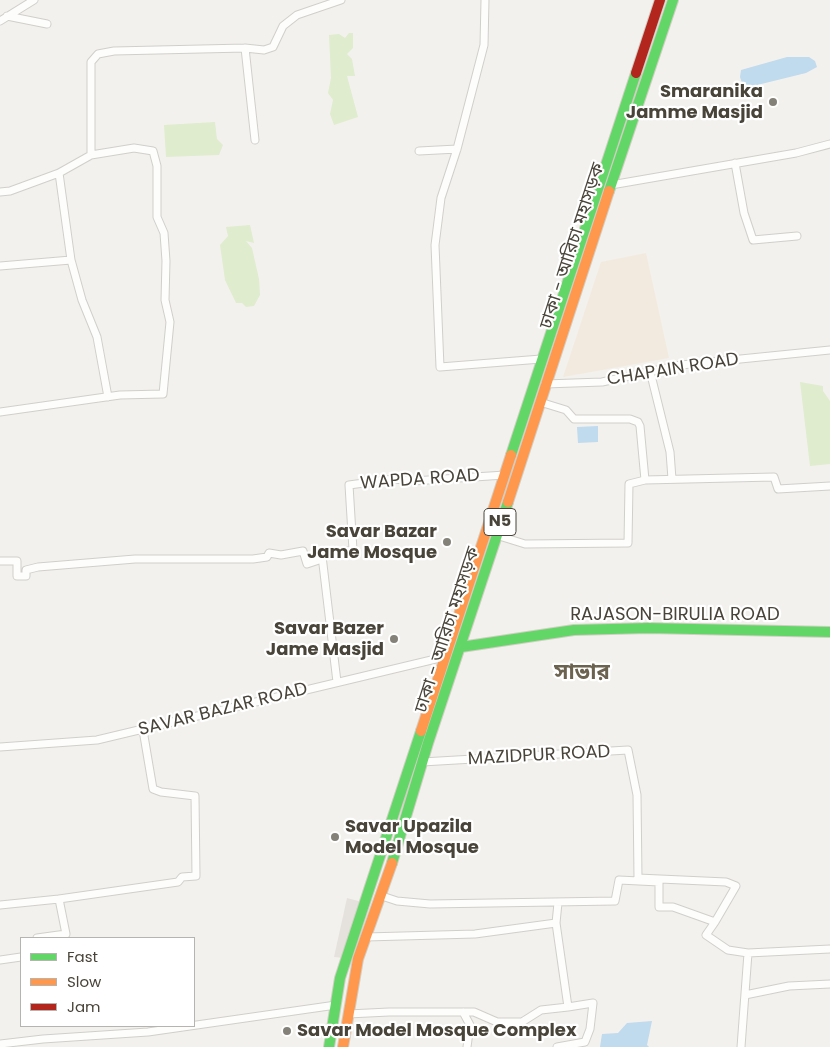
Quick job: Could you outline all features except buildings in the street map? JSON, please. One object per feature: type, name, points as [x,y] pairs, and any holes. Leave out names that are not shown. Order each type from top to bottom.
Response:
[{"type":"main road","name":"ঢাকা - আরিচা মহাসড়ক","points":[[329,1047],[340,978],[660,0]]},
{"type":"main road","name":"ঢাকা - আরিচা মহাসড়ক","points":[[344,1047],[358,959],[382,896],[422,762],[673,0]]},
{"type":"main road","name":"RAJASON-BIRULIA ROAD","points":[[461,647],[574,630],[648,628],[830,632]]},
{"type":"street","points":[[0,21],[34,0]]},
{"type":"street","points":[[91,155],[89,75],[91,62],[98,54],[245,48],[264,50],[274,46],[283,26],[297,15],[341,0]]},
{"type":"street","points":[[485,0],[484,45],[457,149],[441,198],[435,245],[440,367],[541,359]]},
{"type":"street","points":[[7,16],[47,24]]},
{"type":"street","points":[[245,48],[255,140]]},
{"type":"street","points":[[611,185],[796,153],[830,144]]},
{"type":"street","points":[[0,192],[10,191],[59,173],[91,155],[134,148],[153,151],[157,166],[156,217],[164,233],[166,261],[165,300],[170,322],[163,394],[108,397],[0,412]]},
{"type":"street","points":[[419,151],[457,149]]},
{"type":"street","points":[[735,164],[744,213],[753,240],[797,236]]},
{"type":"street","points":[[59,173],[71,260],[82,300],[98,337],[108,397]]},
{"type":"street","points":[[0,266],[71,260]]},
{"type":"street","name":"CHAPAIN ROAD","points":[[545,384],[602,382],[650,371],[716,360],[806,354],[830,350]]},
{"type":"street","points":[[650,371],[670,452],[672,479]]},
{"type":"street","points":[[540,402],[566,410],[574,419],[630,419],[638,422],[640,426],[645,480]]},
{"type":"street","name":"WAPDA ROAD","points":[[322,559],[322,556],[354,550],[349,485],[394,479],[412,481],[505,475]]},
{"type":"street","points":[[496,535],[525,544],[628,543],[628,484],[645,480],[774,478],[778,490],[830,486]]},
{"type":"street","points":[[0,561],[18,562],[17,576],[26,576],[26,570],[38,567],[135,559],[253,559],[267,557],[269,553],[280,555],[303,551],[306,564],[322,559],[337,682]]},
{"type":"street","name":"SAVAR BAZAR ROAD","points":[[0,747],[97,740],[144,730],[211,711],[444,657]]},
{"type":"street","points":[[0,905],[59,899],[178,882],[182,878],[196,876],[195,796],[161,792],[152,789],[144,730]]},
{"type":"street","name":"MAZIDPUR ROAD","points":[[422,762],[628,750],[637,795],[638,878],[726,882],[736,886],[715,922]]},
{"type":"street","points":[[382,896],[397,901],[430,904],[615,901],[619,880],[659,882],[659,907],[673,907],[715,922],[706,935],[728,950],[748,953],[830,949]]},
{"type":"street","points":[[44,937],[66,934],[59,899]]},
{"type":"street","points":[[558,903],[556,923],[568,1007]]},
{"type":"street","points":[[366,937],[475,934],[556,923]]},
{"type":"street","points":[[741,1047],[748,953]]},
{"type":"street","points":[[0,960],[20,957]]},
{"type":"street","points":[[745,996],[789,986],[830,984]]},
{"type":"street","points":[[348,1014],[474,1012],[497,1022],[522,1022],[540,1010],[593,1003],[590,1029],[586,1042],[557,1047]]},
{"type":"street","points":[[195,1026],[336,1005]]},
{"type":"street","points":[[463,1012],[470,1024],[467,1047]]},
{"type":"street","points":[[0,1044],[185,1027]]},
{"type":"shaded area","points":[[646,253],[669,358],[563,377],[601,262]]},
{"type":"shaded area","points":[[347,898],[362,902],[344,958],[334,957]]},
{"type":"green space","points":[[349,33],[353,33],[353,48],[347,54],[352,59],[355,76],[347,76],[358,117],[334,125],[330,114],[333,100],[328,93],[331,78],[329,35],[339,34],[345,38]]},
{"type":"green space","points":[[215,122],[217,139],[223,145],[219,155],[166,157],[164,125]]},
{"type":"green space","points":[[250,225],[254,243],[246,241],[252,248],[259,279],[260,295],[254,306],[246,307],[242,303],[236,303],[225,280],[220,245],[228,236],[226,227]]},
{"type":"green space","points":[[800,382],[823,386],[823,391],[830,401],[830,464],[810,466]]},
{"type":"water","points":[[787,57],[809,57],[815,61],[817,67],[806,73],[745,88],[743,86],[740,77],[741,70]]},
{"type":"water","points":[[598,426],[598,442],[578,443],[577,427]]},
{"type":"water","points":[[652,1021],[647,1045],[649,1047],[600,1047],[602,1034],[618,1033],[627,1023]]},
{"type":"traffic: fast","points":[[609,191],[673,0]]},
{"type":"traffic: fast","points":[[511,455],[636,73]]},
{"type":"traffic: fast","points":[[392,863],[428,743],[508,502]]},
{"type":"traffic: fast","points":[[461,647],[574,630],[648,628],[830,632]]},
{"type":"traffic: fast","points":[[329,1047],[340,978],[421,731]]},
{"type":"traffic: slow","points":[[508,502],[609,191]]},
{"type":"traffic: slow","points":[[421,731],[511,455]]},
{"type":"traffic: slow","points":[[343,1047],[358,959],[392,863]]},
{"type":"traffic: jam","points":[[636,73],[660,0]]},
{"type":"place","name":"Smaranika Jamme Masjid","points":[[773,102]]},
{"type":"place","name":"Savar Bazar Jame Mosque","points":[[447,542]]},
{"type":"place","name":"Savar Bazer Jame Masjid","points":[[394,639]]},
{"type":"place","name":"Savar Upazila Model Mosque","points":[[335,837]]},
{"type":"place","name":"Savar Model Mosque Complex","points":[[287,1031]]},
{"type":"district","name":"সাভার","points":[[582,673]]}]
